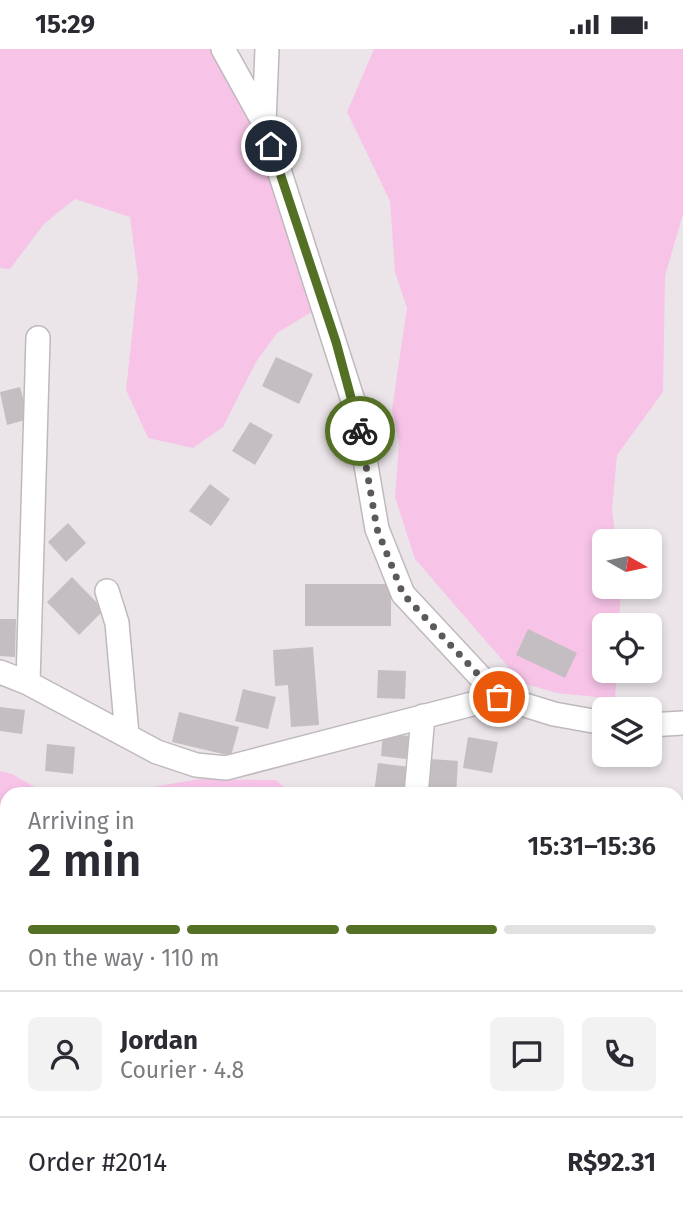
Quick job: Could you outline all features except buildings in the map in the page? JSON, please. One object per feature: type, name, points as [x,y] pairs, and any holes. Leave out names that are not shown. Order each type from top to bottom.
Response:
[{"type":"street","points":[[223,49],[264,123],[357,413],[377,529],[403,594],[499,697],[554,714],[592,721]]},
{"type":"street","points":[[264,123],[267,49]]},
{"type":"street","points":[[28,683],[38,338]]},
{"type":"street","points":[[107,591],[117,623],[127,735]]},
{"type":"street","points":[[0,673],[28,683],[157,752],[196,765],[226,768],[499,697]]},
{"type":"street","points":[[417,787],[423,716]]},
{"type":"street","points":[[662,725],[683,723]]},
{"type":"shaded area","points":[[0,49],[231,49],[323,305],[277,333],[256,362],[223,427],[193,448],[148,438],[126,390],[138,279],[130,217],[75,199],[44,224],[10,269],[0,268]]},
{"type":"shaded area","points":[[374,49],[683,49],[683,214],[665,276],[663,392],[617,455],[612,510],[614,529],[592,529],[592,599],[620,599],[620,613],[592,613],[592,683],[616,683],[615,697],[557,693],[522,683],[415,559],[395,497],[399,443],[392,409],[407,308],[395,272],[390,201],[347,112]]},
{"type":"shaded area","points":[[0,771],[12,774],[35,787],[0,787]]},
{"type":"shaded area","points":[[199,779],[276,780],[284,787],[153,787]]},
{"type":"way so far","points":[[360,431],[377,529],[403,594],[499,697]]},
{"type":"route","points":[[271,146],[336,342],[360,431]]}]
